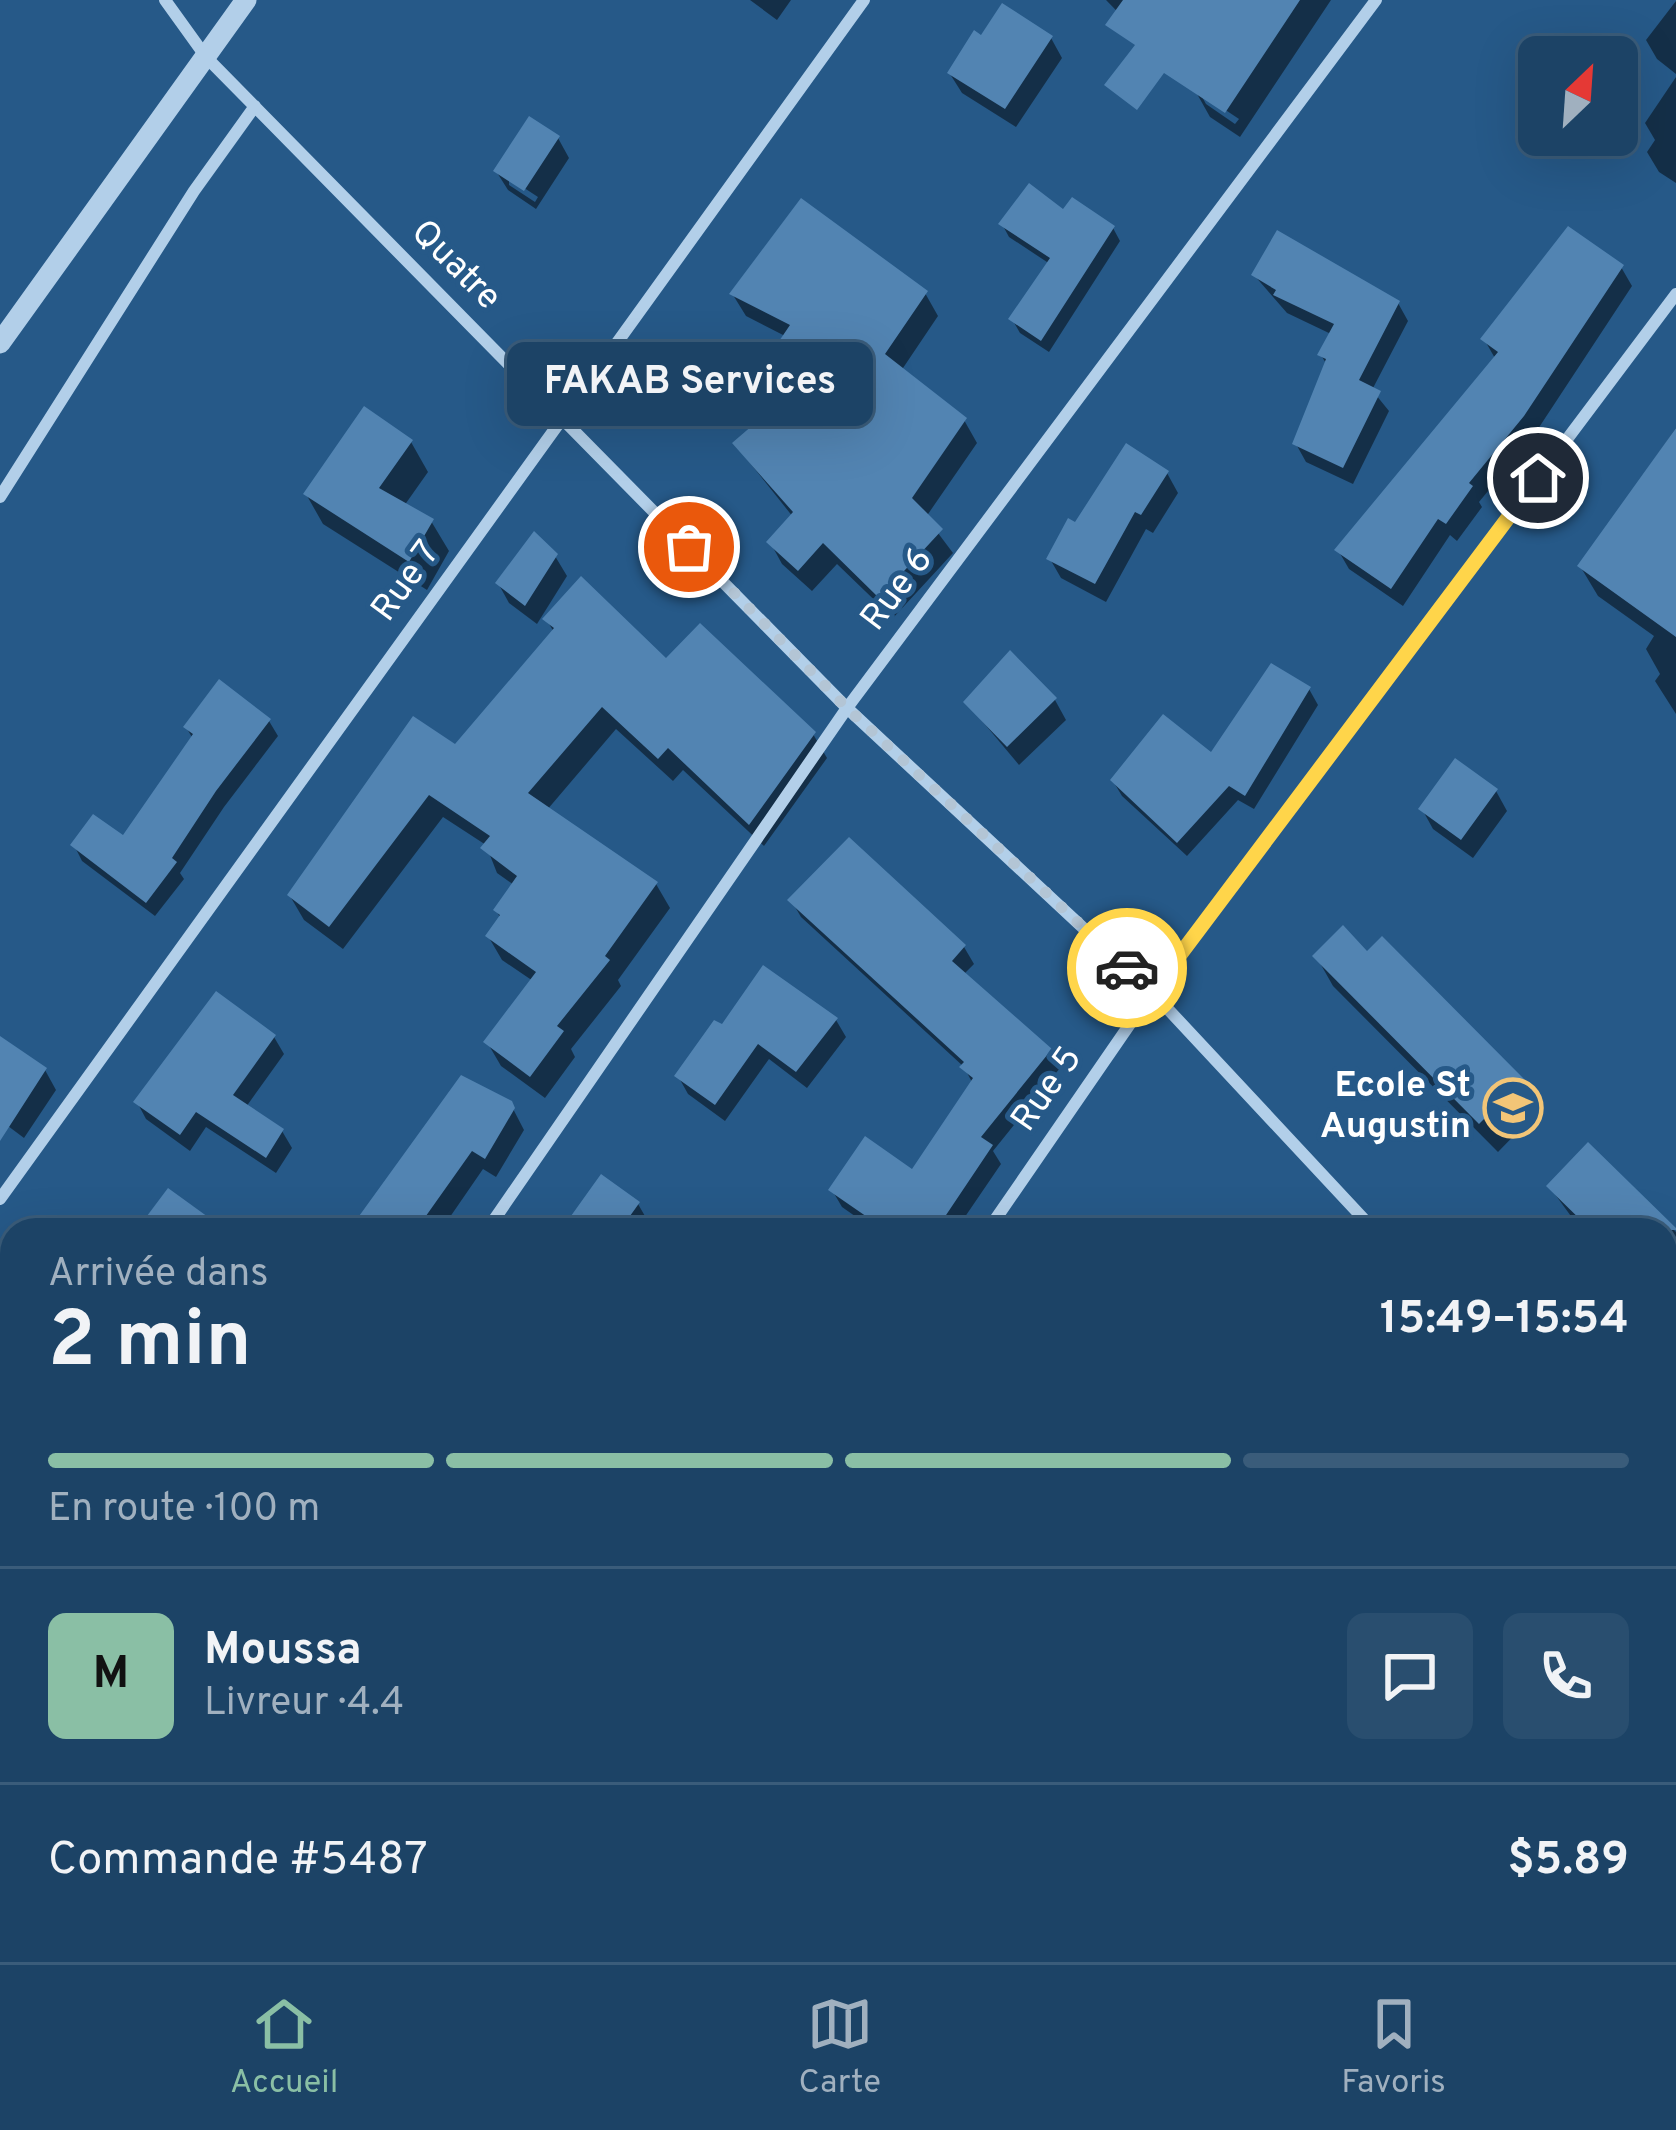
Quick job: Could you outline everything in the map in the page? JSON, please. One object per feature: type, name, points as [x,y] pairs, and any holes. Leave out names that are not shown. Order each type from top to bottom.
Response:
[{"type":"street","name":"Quatre","points":[[166,0],[206,57],[847,708],[1152,992],[1363,1218]]},
{"type":"street","points":[[0,343],[246,0]]},
{"type":"street","name":"Rue 7","points":[[0,1199],[864,0]]},
{"type":"street","name":"Rue 6","points":[[495,1218],[847,708],[1376,0]]},
{"type":"street","points":[[0,497],[194,191],[255,106]]},
{"type":"street","name":"Rue 5","points":[[996,1218],[1152,992],[1676,294]]},
{"type":"building","points":[[1123,0],[1300,0],[1225,113],[1164,73],[1137,110],[1104,85],[1135,45],[1105,25]]},
{"type":"building","points":[[1002,3],[1053,36],[1005,109],[947,73],[974,30],[981,35]]},
{"type":"building","points":[[529,116],[560,136],[524,191],[493,171]]},
{"type":"building","points":[[1029,183],[1063,209],[1072,197],[1115,226],[1041,341],[1008,319],[1050,258],[998,224]]},
{"type":"building","points":[[801,198],[928,291],[885,354],[967,418],[912,498],[943,529],[879,598],[823,543],[798,571],[766,542],[793,512],[732,443],[783,399],[754,378],[790,325],[729,294]]},
{"type":"building","points":[[1568,226],[1624,265],[1524,416],[1469,483],[1473,486],[1446,524],[1438,519],[1391,589],[1334,550],[1498,352],[1480,339]]},
{"type":"building","points":[[1277,230],[1400,301],[1359,380],[1381,391],[1343,468],[1292,444],[1326,359],[1317,355],[1334,324],[1273,295],[1276,290],[1251,275]]},
{"type":"building","points":[[364,406],[413,440],[379,488],[434,519],[409,562],[303,494]]},
{"type":"building","points":[[1676,428],[1676,637],[1577,566]]},
{"type":"building","points":[[1126,443],[1169,471],[1141,515],[1135,512],[1095,584],[1046,559],[1068,518],[1075,522]]},
{"type":"building","points":[[534,531],[558,554],[525,606],[495,583]]},
{"type":"building","points":[[581,576],[666,658],[700,623],[816,732],[749,825],[668,748],[658,759],[602,707],[528,793],[658,882],[605,956],[610,960],[557,1026],[564,1031],[530,1077],[483,1042],[536,972],[485,936],[500,915],[493,910],[517,876],[480,848],[490,836],[429,795],[329,927],[287,895],[413,716],[455,744],[554,628],[542,619]]},
{"type":"building","points":[[1010,650],[1057,698],[1007,747],[963,702]]},
{"type":"building","points":[[1271,663],[1311,687],[1245,796],[1229,786],[1177,843],[1110,780],[1163,714],[1211,752]]},
{"type":"building","points":[[219,679],[271,719],[216,791],[172,858],[177,862],[146,903],[70,845],[93,814],[123,835],[193,734],[183,727]]},
{"type":"building","points":[[1455,758],[1498,789],[1461,840],[1418,809]]},
{"type":"building","points":[[849,837],[966,945],[952,961],[1052,1049],[981,1137],[993,1145],[944,1218],[869,1218],[828,1190],[865,1136],[912,1169],[973,1078],[959,1067],[964,1062],[787,900]]},
{"type":"building","points":[[1343,925],[1367,951],[1382,936],[1524,1079],[1479,1124],[1312,956]]},
{"type":"building","points":[[763,965],[838,1018],[796,1072],[758,1044],[715,1105],[674,1076],[714,1020],[722,1024]]},
{"type":"building","points":[[216,991],[276,1035],[233,1095],[284,1129],[266,1158],[196,1112],[180,1135],[133,1102]]},
{"type":"building","points":[[0,1036],[47,1068],[0,1141]]},
{"type":"building","points":[[461,1075],[512,1101],[515,1108],[485,1159],[472,1151],[425,1218],[358,1218]]},
{"type":"building","points":[[1588,1142],[1666,1218],[1579,1218],[1546,1186]]},
{"type":"building","points":[[601,1174],[640,1202],[629,1218],[571,1216]]},
{"type":"building","points":[[168,1188],[209,1218],[150,1218]]},
{"type":"way so far","points":[[689,547],[847,708],[1127,968]]},
{"type":"place","name":"FAKAB Services","points":[[689,547]]},
{"type":"place","name":"Ecole St Augustin","points":[[1513,1108]]},
{"type":"route","points":[[1127,968],[1152,992],[1538,478]]}]
